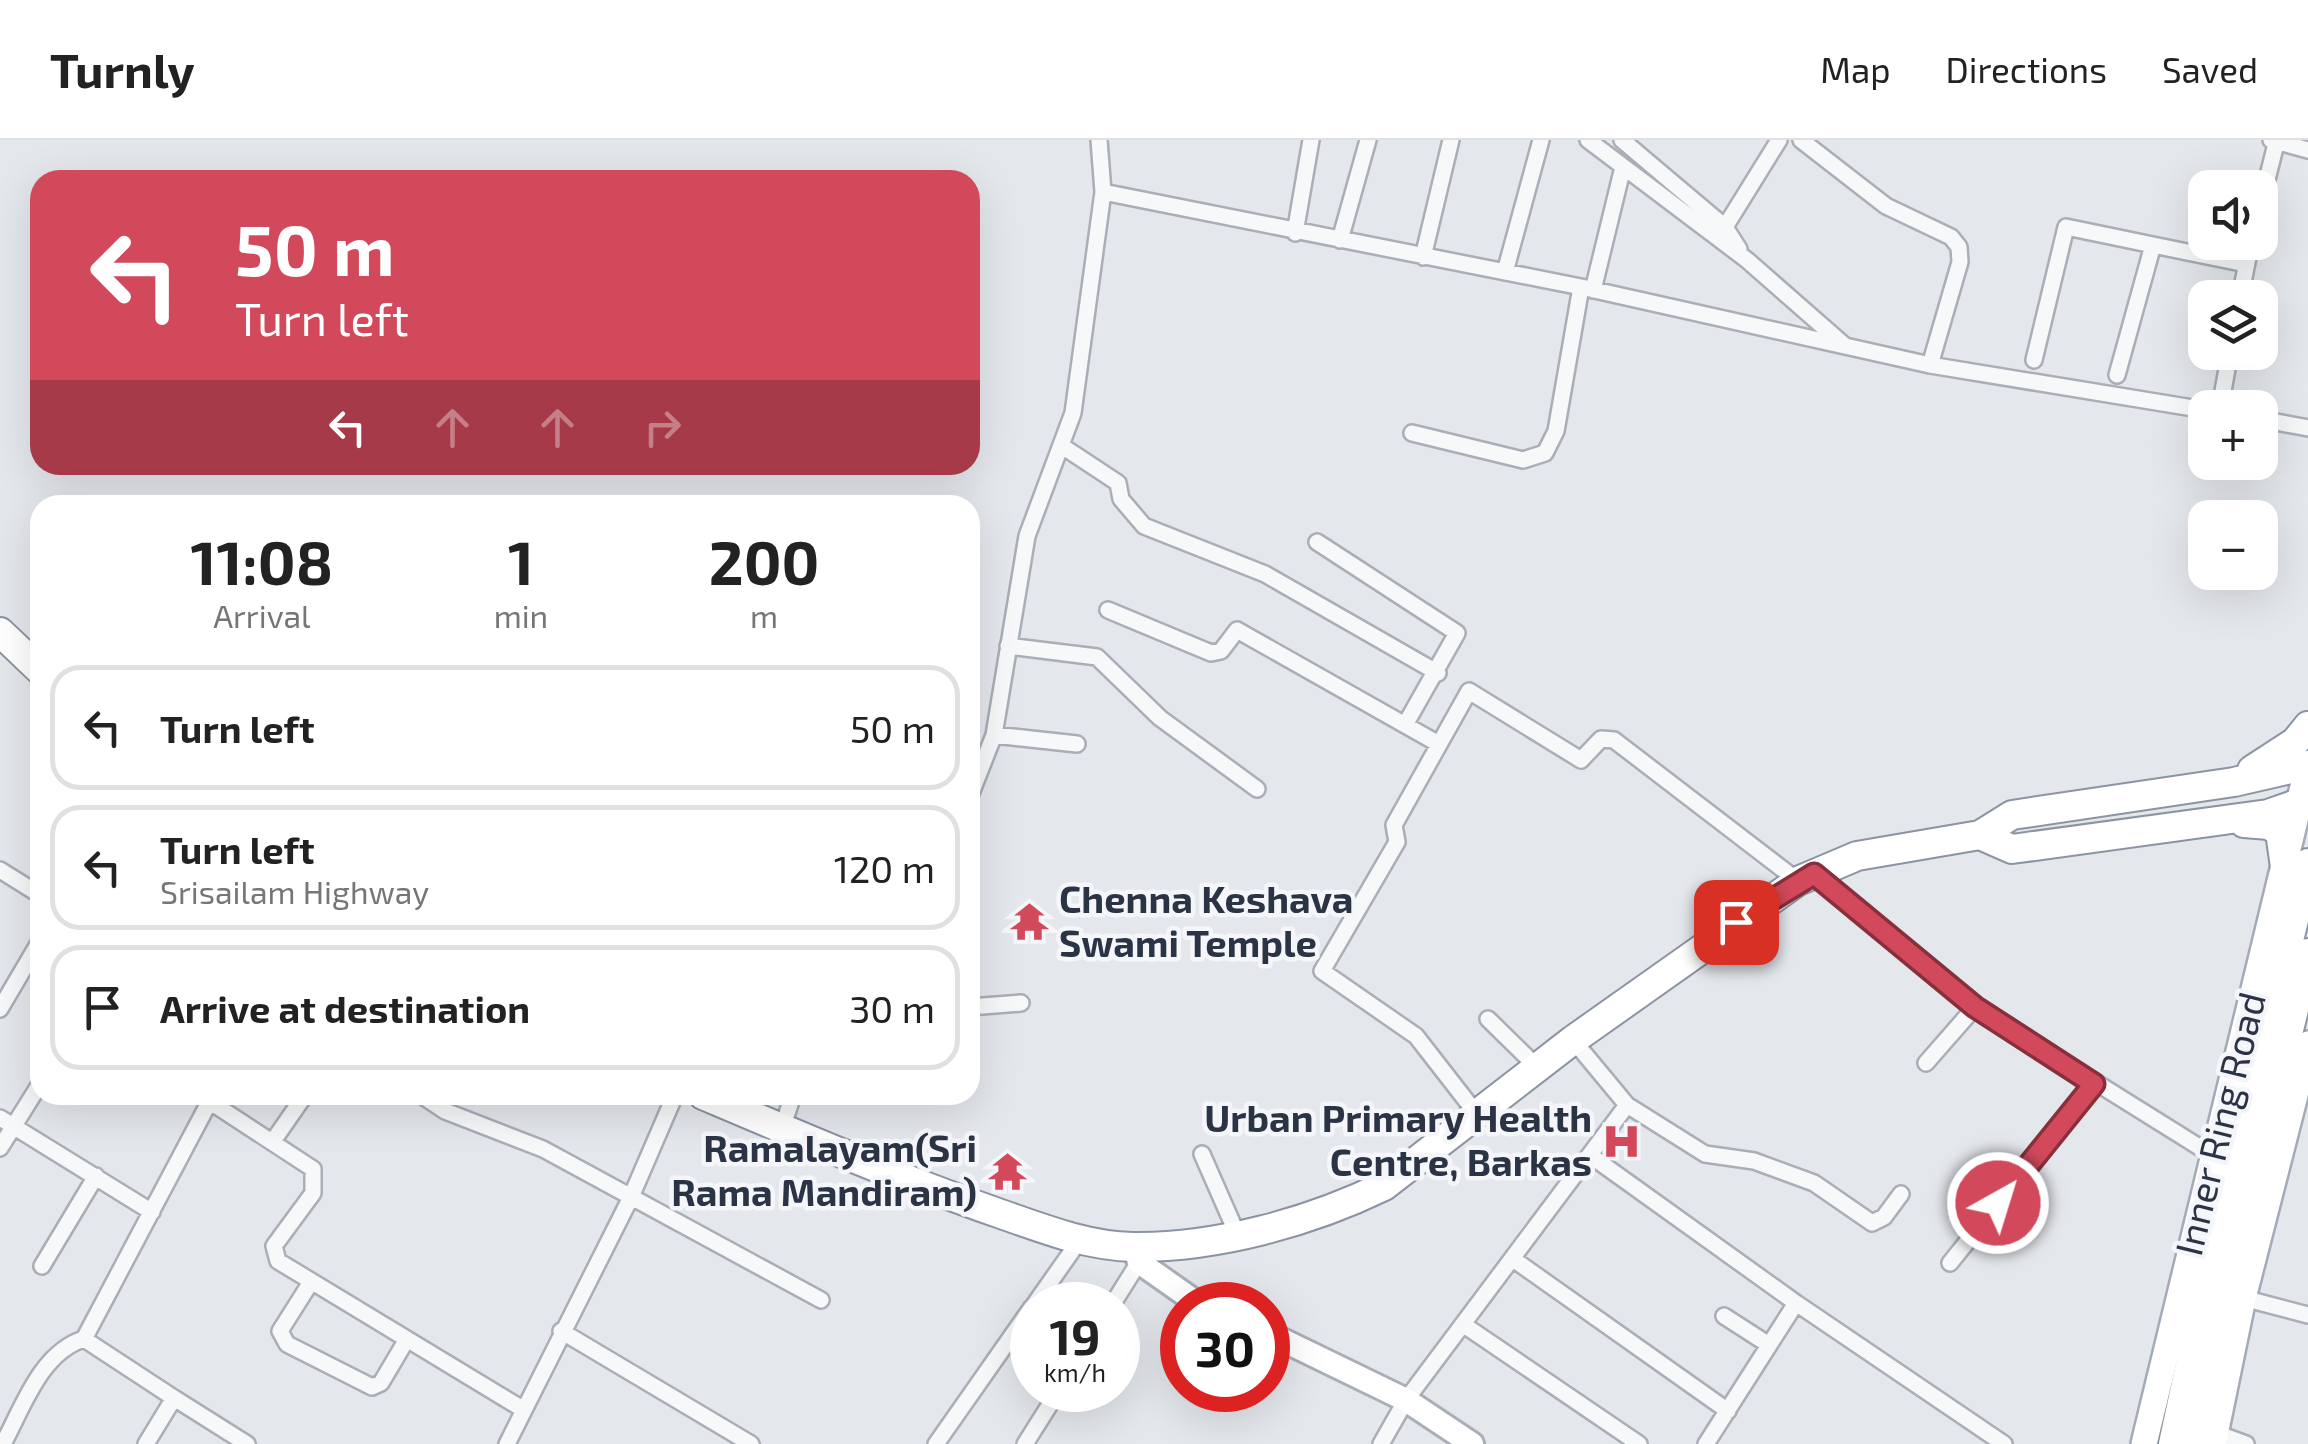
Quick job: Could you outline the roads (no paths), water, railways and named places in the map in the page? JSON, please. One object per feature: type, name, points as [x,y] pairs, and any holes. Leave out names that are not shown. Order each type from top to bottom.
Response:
[{"type":"highway","points":[[0,632],[30,660]]},
{"type":"highway","points":[[2234,782],[2286,748],[2308,726]]},
{"type":"highway","points":[[726,1105],[922,1187],[1079,1240],[1136,1254],[1238,1236],[1355,1200],[1384,1186],[1573,1040],[1806,877],[1857,856],[1980,835],[2012,814],[2234,782],[2308,765]]},
{"type":"highway","points":[[1980,835],[2012,849],[2268,814],[2304,802]]},
{"type":"highway","points":[[2172,1444],[2296,865],[2282,836],[2273,827],[2206,822]]},
{"type":"highway","points":[[2208,1440],[2228,1285],[2308,953]]},
{"type":"main road","name":"Inner Ring Road","points":[[2144,1444],[2212,1156],[2296,865],[2308,765]]},
{"type":"main road","name":"Inner Ring Road","points":[[2208,1440],[2308,1044]]},
{"type":"main road","points":[[1136,1254],[1171,1282]]},
{"type":"main road","points":[[1290,1344],[1406,1400],[1472,1444]]},
{"type":"street","points":[[980,771],[994,735],[1026,536],[1073,413],[1103,192],[1100,140]]},
{"type":"street","points":[[1295,233],[1311,140]]},
{"type":"street","points":[[1340,240],[1368,140]]},
{"type":"street","points":[[1423,256],[1451,140]]},
{"type":"street","points":[[1505,272],[1541,140]]},
{"type":"street","points":[[1588,140],[1746,260],[1847,348]]},
{"type":"street","points":[[1622,140],[1724,228],[1746,260]]},
{"type":"street","points":[[1724,228],[1778,140]]},
{"type":"street","points":[[1801,140],[1886,206],[1951,237],[1958,247],[1960,262],[1930,366]]},
{"type":"street","points":[[2268,170],[2275,140],[2308,150]]},
{"type":"street","points":[[1412,433],[1523,460],[1545,453],[1556,432],[1588,288],[1623,167]]},
{"type":"street","points":[[1103,192],[1588,288],[1930,366],[2188,407]]},
{"type":"street","points":[[2034,360],[2066,227],[2246,264]]},
{"type":"street","points":[[2116,376],[2153,244]]},
{"type":"street","points":[[2243,280],[2247,260]]},
{"type":"street","points":[[2278,423],[2308,428]]},
{"type":"street","points":[[1062,446],[1118,482],[1120,499],[1144,526],[1265,574],[1438,672]]},
{"type":"street","points":[[1317,542],[1457,633],[1405,725]]},
{"type":"street","points":[[1108,610],[1210,653],[1221,651],[1237,630],[1437,743]]},
{"type":"street","points":[[1008,646],[1097,657],[1160,718],[1257,790]]},
{"type":"street","points":[[1479,1116],[1416,1036],[1322,971],[1397,842],[1394,825],[1469,691],[1582,760],[1601,738],[1614,740],[1806,877],[1975,1007],[2212,1156]]},
{"type":"street","points":[[994,735],[1078,744]]},
{"type":"street","points":[[0,870],[30,889]]},
{"type":"street","points":[[0,1009],[30,958]]},
{"type":"street","points":[[980,1006],[1020,1003]]},
{"type":"street","points":[[1926,1063],[1975,1007]]},
{"type":"street","points":[[1488,1019],[1539,1069]]},
{"type":"street","points":[[1573,1040],[1627,1105],[1705,1154],[1754,1162],[1814,1184],[1872,1223],[1884,1217],[1901,1194]]},
{"type":"street","points":[[1950,1263],[2094,1084]]},
{"type":"street","points":[[0,1148],[7,1122],[30,1096]]},
{"type":"street","points":[[3,1444],[46,1365],[66,1344],[84,1339],[207,1105]]},
{"type":"street","points":[[221,1105],[313,1168],[313,1192],[278,1238],[274,1253],[311,1282],[524,1410]]},
{"type":"street","points":[[273,1141],[297,1105]]},
{"type":"street","points":[[436,1105],[543,1149],[821,1300]]},
{"type":"street","points":[[506,1444],[631,1197],[670,1105]]},
{"type":"street","points":[[782,1129],[790,1105]]},
{"type":"street","points":[[1381,1444],[1406,1400],[1627,1105]]},
{"type":"street","points":[[7,1122],[152,1212]]},
{"type":"street","points":[[1202,1154],[1238,1236]]},
{"type":"street","points":[[1591,1156],[1995,1441]]},
{"type":"street","points":[[42,1266],[96,1176]]},
{"type":"street","points":[[1050,1282],[1079,1240]]},
{"type":"street","points":[[1123,1282],[1136,1254]]},
{"type":"street","points":[[1513,1259],[1728,1411]]},
{"type":"street","points":[[311,1282],[280,1331],[287,1344],[372,1387],[381,1383],[407,1339]]},
{"type":"street","points":[[2243,1298],[2308,1316]]},
{"type":"street","points":[[1706,1444],[1796,1303]]},
{"type":"street","points":[[1724,1316],[1769,1345]]},
{"type":"street","points":[[1464,1326],[1639,1444]]},
{"type":"street","points":[[561,1331],[751,1444]]},
{"type":"street","points":[[84,1339],[247,1444]]},
{"type":"street","points":[[936,1444],[1010,1339]]},
{"type":"street","points":[[146,1444],[174,1398]]},
{"type":"street","points":[[1025,1444],[1045,1412]]},
{"type":"street","points":[[2208,1440],[2246,1444]]},
{"type":"place","name":"Chenna Keshava Swami Temple","points":[[1029,922]]},
{"type":"place","name":"Urban Primary Health Centre, Barkas","points":[[1622,1141]]},
{"type":"place","name":"Ramalayam(Sri Rama Mandiram)","points":[[1007,1171]]}]
